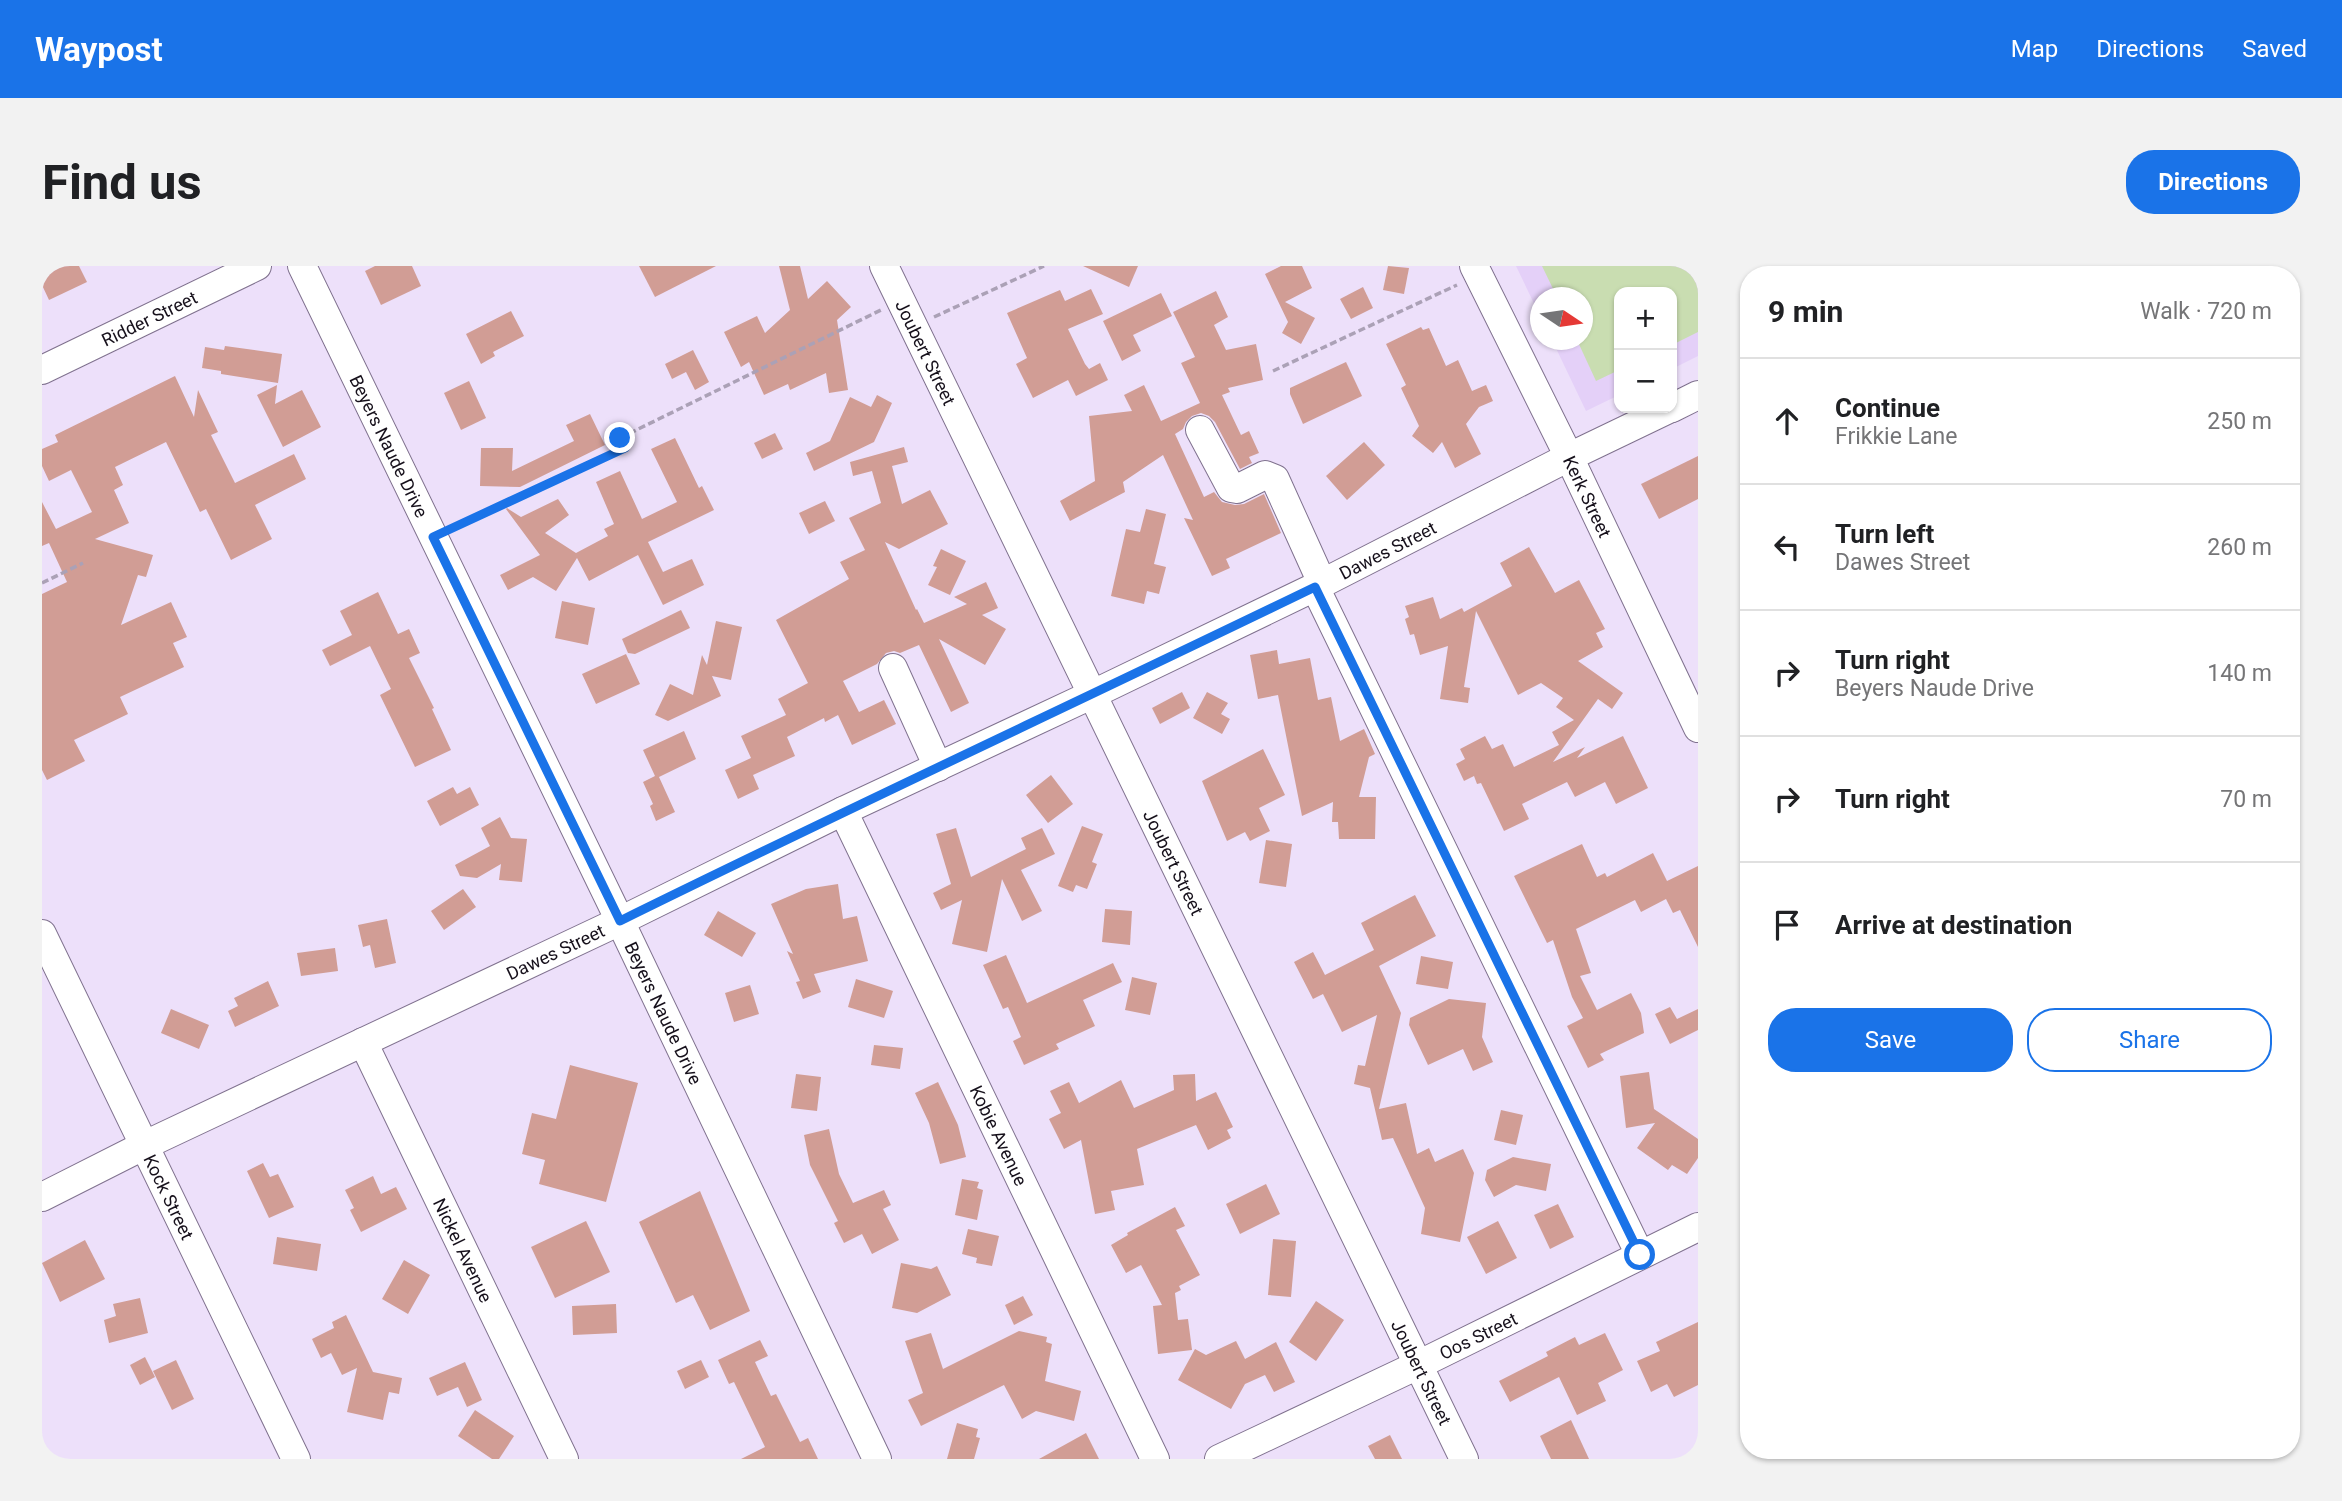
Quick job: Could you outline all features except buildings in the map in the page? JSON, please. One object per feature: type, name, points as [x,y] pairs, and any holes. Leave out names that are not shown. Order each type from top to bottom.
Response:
[{"type":"street","name":"Ridder Street","points":[[42,369],[257,266]]},
{"type":"street","name":"Beyers Naude Drive","points":[[302,266],[877,1459]]},
{"type":"street","name":"Joubert Street","points":[[884,266],[1464,1459]]},
{"type":"street","name":"Kerk Street","points":[[1476,270],[1569,457],[1698,728]]},
{"type":"street","name":"Dawes Street","points":[[1677,406],[1698,395]]},
{"type":"street","name":"Dawes Street","points":[[42,1197],[145,1145],[620,921],[1319,585],[1569,457],[1661,413]]},
{"type":"street","points":[[1200,430],[1231,488],[1237,489],[1265,475],[1275,480],[1319,585],[1640,1255]]},
{"type":"street","points":[[893,668],[938,767]]},
{"type":"street","name":"Kobie Avenue","points":[[844,811],[1155,1459]]},
{"type":"street","name":"Kock Street","points":[[42,934],[296,1459]]},
{"type":"street","name":"Nickel Avenue","points":[[363,1042],[564,1459]]},
{"type":"street","name":"Oos Street","points":[[1219,1459],[1418,1365],[1698,1227]]},
{"type":"path","points":[[914,327],[1044,266]]},
{"type":"path","points":[[1273,371],[1476,270]]},
{"type":"path","points":[[433,537],[625,448],[620,438],[901,301]]},
{"type":"path","points":[[42,583],[83,563]]},
{"type":"shaded area","points":[[1516,266],[1698,266],[1698,356],[1677,366],[1677,287],[1614,287],[1614,397],[1586,411],[1557,350],[1593,350],[1593,287],[1530,287],[1530,295]]},
{"type":"green space","points":[[1542,266],[1698,266],[1698,332],[1677,342],[1677,287],[1614,287],[1614,372],[1596,381],[1582,350],[1593,350],[1593,287],[1552,287]]},
{"type":"route","points":[[620,438],[625,448],[433,537],[620,921],[844,811],[1315,587],[1640,1255]]}]
